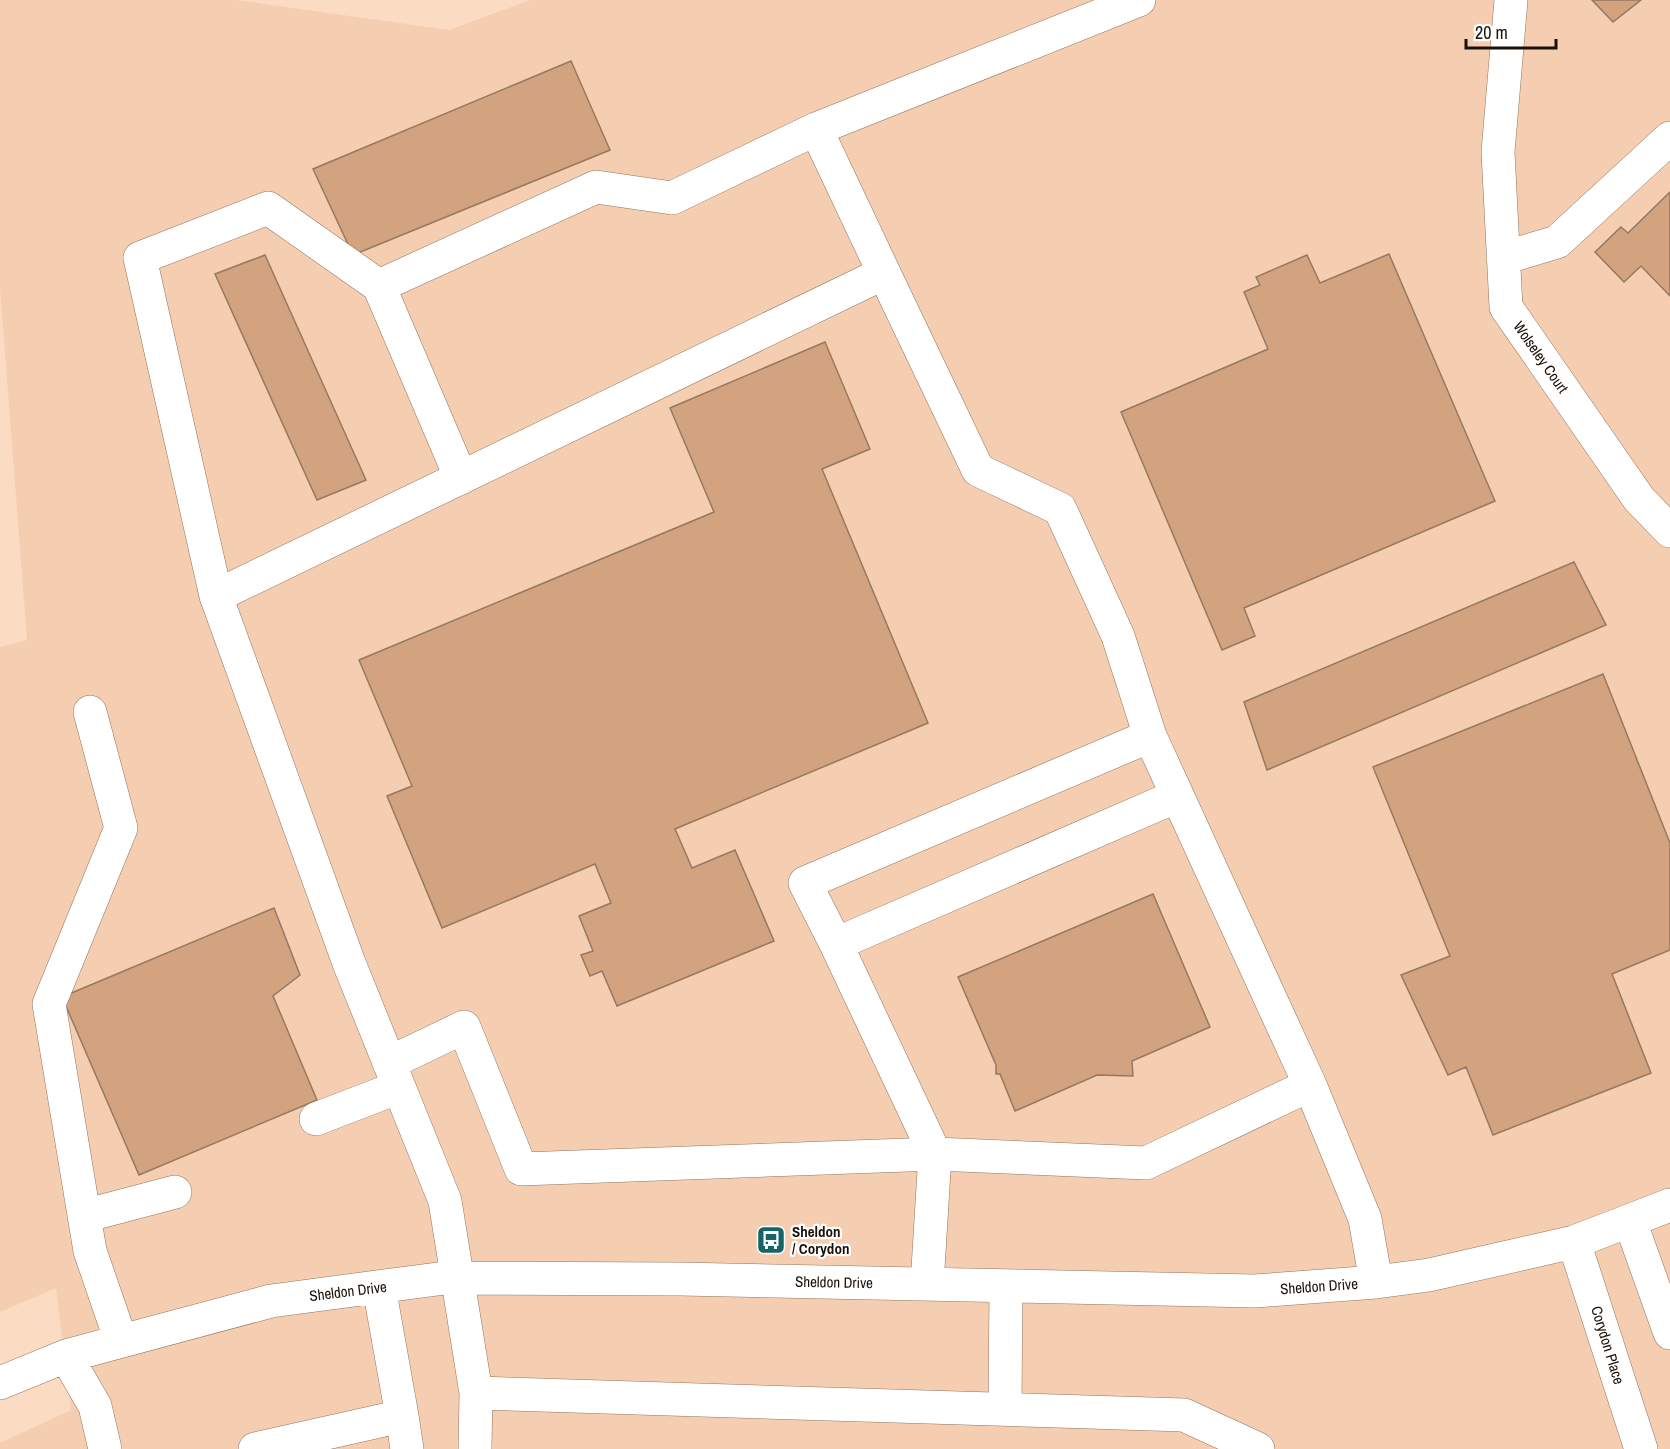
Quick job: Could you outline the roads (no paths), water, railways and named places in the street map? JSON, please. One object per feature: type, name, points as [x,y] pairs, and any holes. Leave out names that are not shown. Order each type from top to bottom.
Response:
[{"type":"street","points":[[379,286],[596,188],[672,198],[816,129],[1139,0]]},
{"type":"street","name":"Wolseley Court","points":[[1511,0],[1498,152],[1506,307],[1639,499],[1670,531]]},
{"type":"street","points":[[816,129],[978,470],[1060,509],[1118,636],[1150,736],[1310,1085],[1365,1219],[1376,1282]]},
{"type":"street","points":[[1503,258],[1557,242],[1670,138]]},
{"type":"street","points":[[461,478],[379,286],[268,208],[140,258],[216,596],[349,963],[445,1201],[476,1393],[475,1449]]},
{"type":"street","points":[[216,596],[884,273]]},
{"type":"street","points":[[90,712],[121,828],[49,1004],[90,1251],[121,1341]]},
{"type":"street","points":[[927,1285],[935,1154],[805,883],[1150,736]]},
{"type":"street","points":[[836,944],[1177,796]]},
{"type":"street","points":[[316,1119],[394,1075],[464,1027],[521,1169],[935,1154],[1146,1163],[1310,1085]]},
{"type":"street","points":[[84,1216],[175,1192]]},
{"type":"street","name":"Sheldon Drive","points":[[0,1383],[66,1356],[271,1300],[456,1278],[692,1279],[1255,1291],[1376,1282],[1429,1275],[1574,1242],[1670,1205]]},
{"type":"street","points":[[1630,1221],[1670,1334]]},
{"type":"street","name":"Corydon Place","points":[[1574,1242],[1641,1449]]},
{"type":"street","points":[[1005,1409],[1006,1286]]},
{"type":"street","points":[[379,1287],[407,1449]]},
{"type":"street","points":[[66,1356],[95,1406],[105,1449]]},
{"type":"street","points":[[476,1393],[1184,1415],[1257,1449]]},
{"type":"street","points":[[255,1449],[402,1416]]},
{"type":"place","name":"Sheldon / Corydon","points":[[771,1240]]}]
